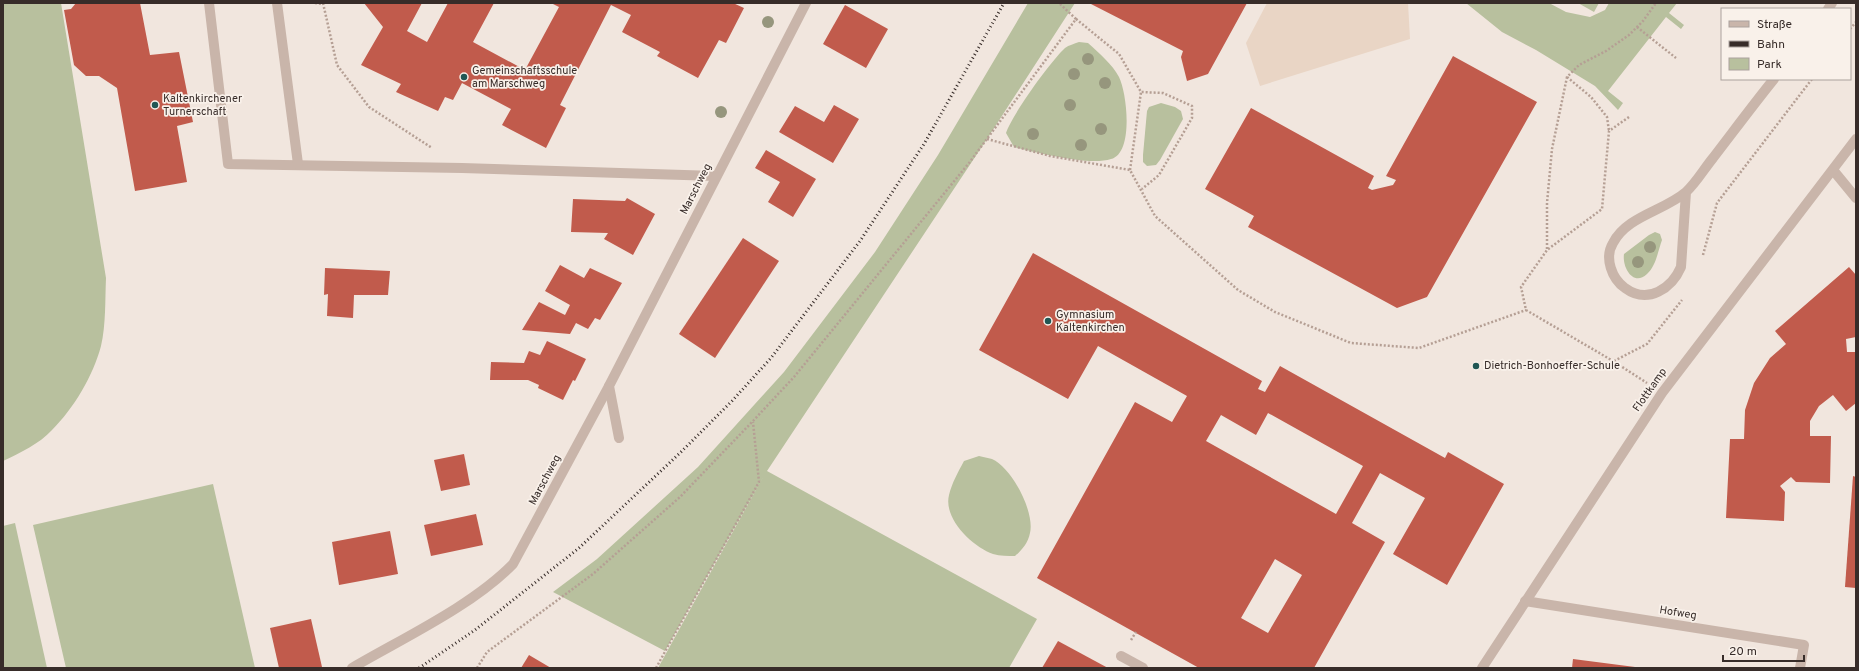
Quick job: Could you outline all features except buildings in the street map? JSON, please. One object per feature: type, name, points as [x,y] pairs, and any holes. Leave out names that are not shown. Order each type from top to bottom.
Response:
[{"type":"street","points":[[210,3],[228,164],[298,164],[716,176]]},
{"type":"street","points":[[277,3],[298,164]]},
{"type":"street","name":"Marschweg","points":[[352,668],[462,604],[499,578],[513,564],[609,386],[806,3]]},
{"type":"street","points":[[1686,192],[1681,267],[1676,277],[1669,286],[1648,294],[1638,294],[1626,289],[1617,280],[1611,270],[1609,257],[1611,245],[1618,234],[1627,226],[1686,192],[1773,80]]},
{"type":"street","name":"Flottkamp","points":[[1482,668],[1662,393],[1856,139]]},
{"type":"street","points":[[1832,170],[1856,198]]},
{"type":"street","points":[[609,386],[619,438]]},
{"type":"street","name":"Hofweg","points":[[1525,601],[1804,645],[1800,668]]},
{"type":"street","points":[[1121,656],[1143,668]]},
{"type":"path","points":[[316,3],[322,4],[337,65],[369,107],[436,150]]},
{"type":"path","points":[[1059,3],[1119,54],[1141,92],[1130,170],[1142,188],[1155,216],[1238,290],[1275,312],[1351,343],[1419,348],[1526,310]]},
{"type":"path","points":[[1547,250],[1547,203],[1552,149],[1567,77],[1579,64],[1606,51],[1629,35],[1656,3]]},
{"type":"path","points":[[477,668],[487,652],[593,574],[680,497],[794,377],[988,140],[1076,19]]},
{"type":"path","points":[[1637,27],[1676,58]]},
{"type":"path","points":[[1567,77],[1591,97],[1608,117],[1609,131],[1602,209],[1547,250],[1521,287],[1526,310],[1613,361],[1662,393]]},
{"type":"path","points":[[1701,262],[1717,202],[1811,80]]},
{"type":"path","points":[[1141,92],[1163,94],[1192,106],[1192,118],[1159,175],[1142,188]]},
{"type":"path","points":[[1609,131],[1629,117]]},
{"type":"path","points":[[988,140],[1050,156],[1130,170]]},
{"type":"path","points":[[1613,361],[1648,344],[1685,296]]},
{"type":"path","points":[[656,668],[759,482],[753,421]]},
{"type":"green space","points":[[3,3],[61,3],[106,278],[103,338],[98,357],[82,391],[68,412],[47,435],[29,448],[3,461]]},
{"type":"green space","points":[[1028,3],[1075,3],[987,139],[767,471],[1037,619],[1009,668],[658,668],[763,477],[665,651],[553,592],[597,559],[698,467],[784,372],[875,252],[938,155]]},
{"type":"green space","points":[[1466,3],[1549,3],[1566,12],[1590,17],[1605,10],[1609,3],[1677,3],[1669,13],[1684,25],[1681,29],[1666,17],[1608,91],[1623,103],[1618,110],[1595,86],[1536,50],[1502,32]]},
{"type":"green space","points":[[1578,3],[1599,3],[1594,12]]},
{"type":"green space","points":[[1079,42],[1088,43],[1105,59],[1119,77],[1124,96],[1127,122],[1123,146],[1118,154],[1111,159],[1102,161],[1063,158],[1014,147],[1006,133],[1016,114],[1032,89],[1058,55],[1065,48]]},
{"type":"green space","points":[[1161,103],[1175,107],[1181,111],[1183,119],[1160,160],[1156,165],[1147,166],[1143,162],[1143,155],[1147,111],[1149,107]]},
{"type":"green space","points":[[1655,232],[1660,234],[1662,240],[1653,267],[1642,277],[1633,277],[1625,264],[1624,254]]},
{"type":"green space","points":[[979,456],[992,459],[1007,471],[1020,492],[1029,514],[1031,524],[1028,540],[1015,556],[1001,556],[993,554],[977,545],[961,531],[951,513],[948,504],[949,495],[957,473],[964,461]]},
{"type":"green space","points":[[213,484],[255,668],[66,668],[33,525]]},
{"type":"green space","points":[[15,523],[47,668],[3,668],[3,526]]},
{"type":"shaded area","points":[[1267,3],[1408,3],[1410,39],[1260,86],[1246,43]]},
{"type":"railway","points":[[419,668],[475,630],[579,548],[680,453],[732,401],[771,358],[860,241],[924,144],[1004,3]]},
{"type":"place","name":"Gemeinschaftsschule am Marschweg","points":[[464,77]]},
{"type":"place","name":"Kaltenkirchener Turnerschaft","points":[[155,105]]},
{"type":"place","name":"Gymnasium Kaltenkirchen","points":[[1048,321]]},
{"type":"place","name":"Dietrich-Bonhoeffer-Schule","points":[[1476,366]]}]
